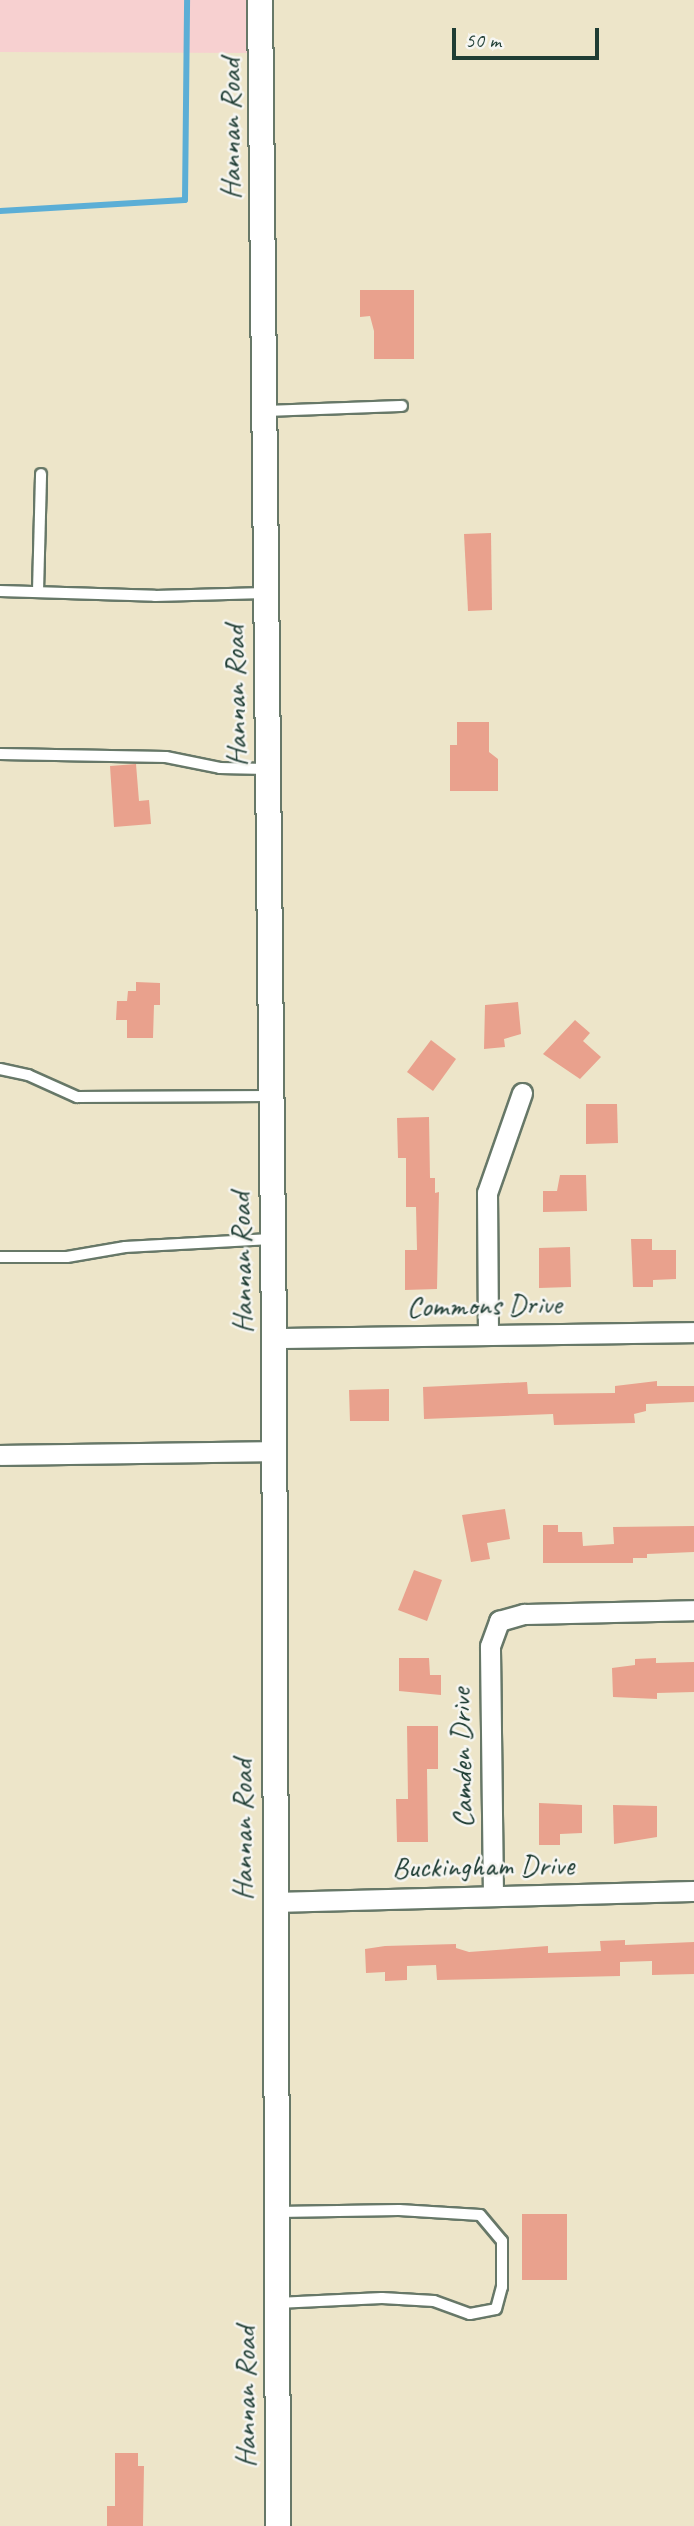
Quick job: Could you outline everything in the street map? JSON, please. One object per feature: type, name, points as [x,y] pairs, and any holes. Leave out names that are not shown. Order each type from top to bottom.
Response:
[{"type":"street","name":"Hannan Road","points":[[260,0],[274,1338],[278,2526]]},
{"type":"street","points":[[488,1335],[487,1193],[522,1093]]},
{"type":"street","name":"Commons Drive","points":[[274,1338],[694,1332]]},
{"type":"street","points":[[0,1455],[273,1451]]},
{"type":"street","name":"Camden Drive","points":[[493,1895],[490,1646],[499,1622],[524,1614],[694,1610]]},
{"type":"street","name":"Buckingham Drive","points":[[274,1902],[694,1891]]},
{"type":"lane","points":[[264,411],[402,406]]},
{"type":"lane","points":[[38,592],[41,474]]},
{"type":"lane","points":[[0,590],[155,596],[266,593]]},
{"type":"lane","points":[[0,754],[166,757],[220,768],[268,769]]},
{"type":"lane","points":[[0,1069],[28,1075],[77,1097],[271,1096]]},
{"type":"lane","points":[[0,1257],[67,1257],[125,1247],[273,1239]]},
{"type":"lane","points":[[276,2212],[399,2210],[480,2215],[502,2241],[502,2287],[496,2309],[470,2314],[434,2301],[382,2298],[276,2303]]},
{"type":"shaded area","points":[[0,0],[250,0],[251,53],[0,52]]},
{"type":"building","points":[[360,290],[414,290],[414,359],[374,359],[374,331],[370,316],[360,317]]},
{"type":"building","points":[[491,533],[492,610],[468,611],[464,534]]},
{"type":"building","points":[[457,722],[489,722],[489,752],[498,759],[498,791],[450,791],[450,745],[457,745]]},
{"type":"building","points":[[136,764],[139,801],[149,800],[151,824],[114,827],[110,766]]},
{"type":"building","points":[[136,982],[160,983],[160,1005],[154,1005],[153,1038],[127,1038],[127,1020],[116,1020],[117,1001],[127,1001],[128,991],[136,991]]},
{"type":"building","points":[[518,1002],[521,1034],[504,1039],[505,1047],[484,1049],[485,1005]]},
{"type":"building","points":[[575,1020],[590,1033],[583,1041],[601,1057],[580,1079],[543,1054]]},
{"type":"building","points":[[431,1040],[456,1059],[433,1091],[407,1072]]},
{"type":"building","points":[[586,1104],[617,1104],[618,1143],[586,1144]]},
{"type":"building","points":[[429,1117],[430,1178],[435,1178],[435,1193],[439,1192],[437,1289],[405,1290],[405,1250],[417,1250],[416,1207],[406,1207],[406,1158],[398,1158],[397,1118]]},
{"type":"building","points":[[560,1175],[586,1175],[587,1211],[543,1212],[543,1191],[557,1191]]},
{"type":"building","points":[[631,1239],[652,1239],[652,1250],[676,1250],[676,1279],[653,1280],[653,1287],[633,1287]]},
{"type":"building","points":[[570,1247],[571,1287],[539,1288],[539,1248]]},
{"type":"building","points":[[657,1381],[657,1386],[694,1386],[694,1402],[646,1404],[646,1411],[634,1414],[635,1423],[554,1425],[553,1414],[424,1419],[423,1387],[527,1382],[528,1394],[615,1393],[615,1386]]},
{"type":"building","points":[[389,1389],[389,1421],[350,1421],[349,1390]]},
{"type":"building","points":[[505,1509],[510,1539],[487,1543],[490,1559],[471,1562],[462,1515]]},
{"type":"building","points":[[543,1525],[558,1525],[558,1532],[582,1532],[583,1546],[614,1544],[613,1527],[694,1526],[694,1552],[647,1554],[647,1558],[633,1558],[633,1563],[543,1563]]},
{"type":"building","points":[[414,1570],[442,1580],[427,1621],[398,1610]]},
{"type":"building","points":[[399,1658],[429,1658],[430,1675],[441,1675],[441,1695],[399,1691]]},
{"type":"building","points":[[656,1658],[656,1663],[694,1662],[694,1692],[657,1693],[657,1699],[613,1697],[612,1668],[635,1665],[635,1659]]},
{"type":"building","points":[[407,1726],[438,1726],[438,1769],[427,1769],[428,1842],[397,1842],[396,1799],[408,1799]]},
{"type":"building","points":[[539,1803],[582,1805],[582,1833],[560,1834],[560,1845],[539,1845]]},
{"type":"building","points":[[613,1805],[657,1806],[657,1837],[614,1844]]},
{"type":"building","points":[[625,1940],[625,1945],[694,1942],[694,1974],[652,1975],[652,1961],[620,1962],[620,1976],[437,1980],[436,1965],[407,1966],[407,1980],[385,1981],[385,1972],[366,1973],[365,1949],[385,1946],[456,1944],[456,1948],[469,1952],[548,1946],[548,1953],[601,1951],[600,1941]]},
{"type":"building","points":[[522,2214],[567,2214],[567,2280],[522,2280]]},
{"type":"building","points":[[115,2453],[138,2453],[138,2466],[144,2466],[143,2526],[107,2526],[107,2506],[115,2506]]},
{"type":"waterway","points":[[0,211],[185,200],[187,0]]}]
